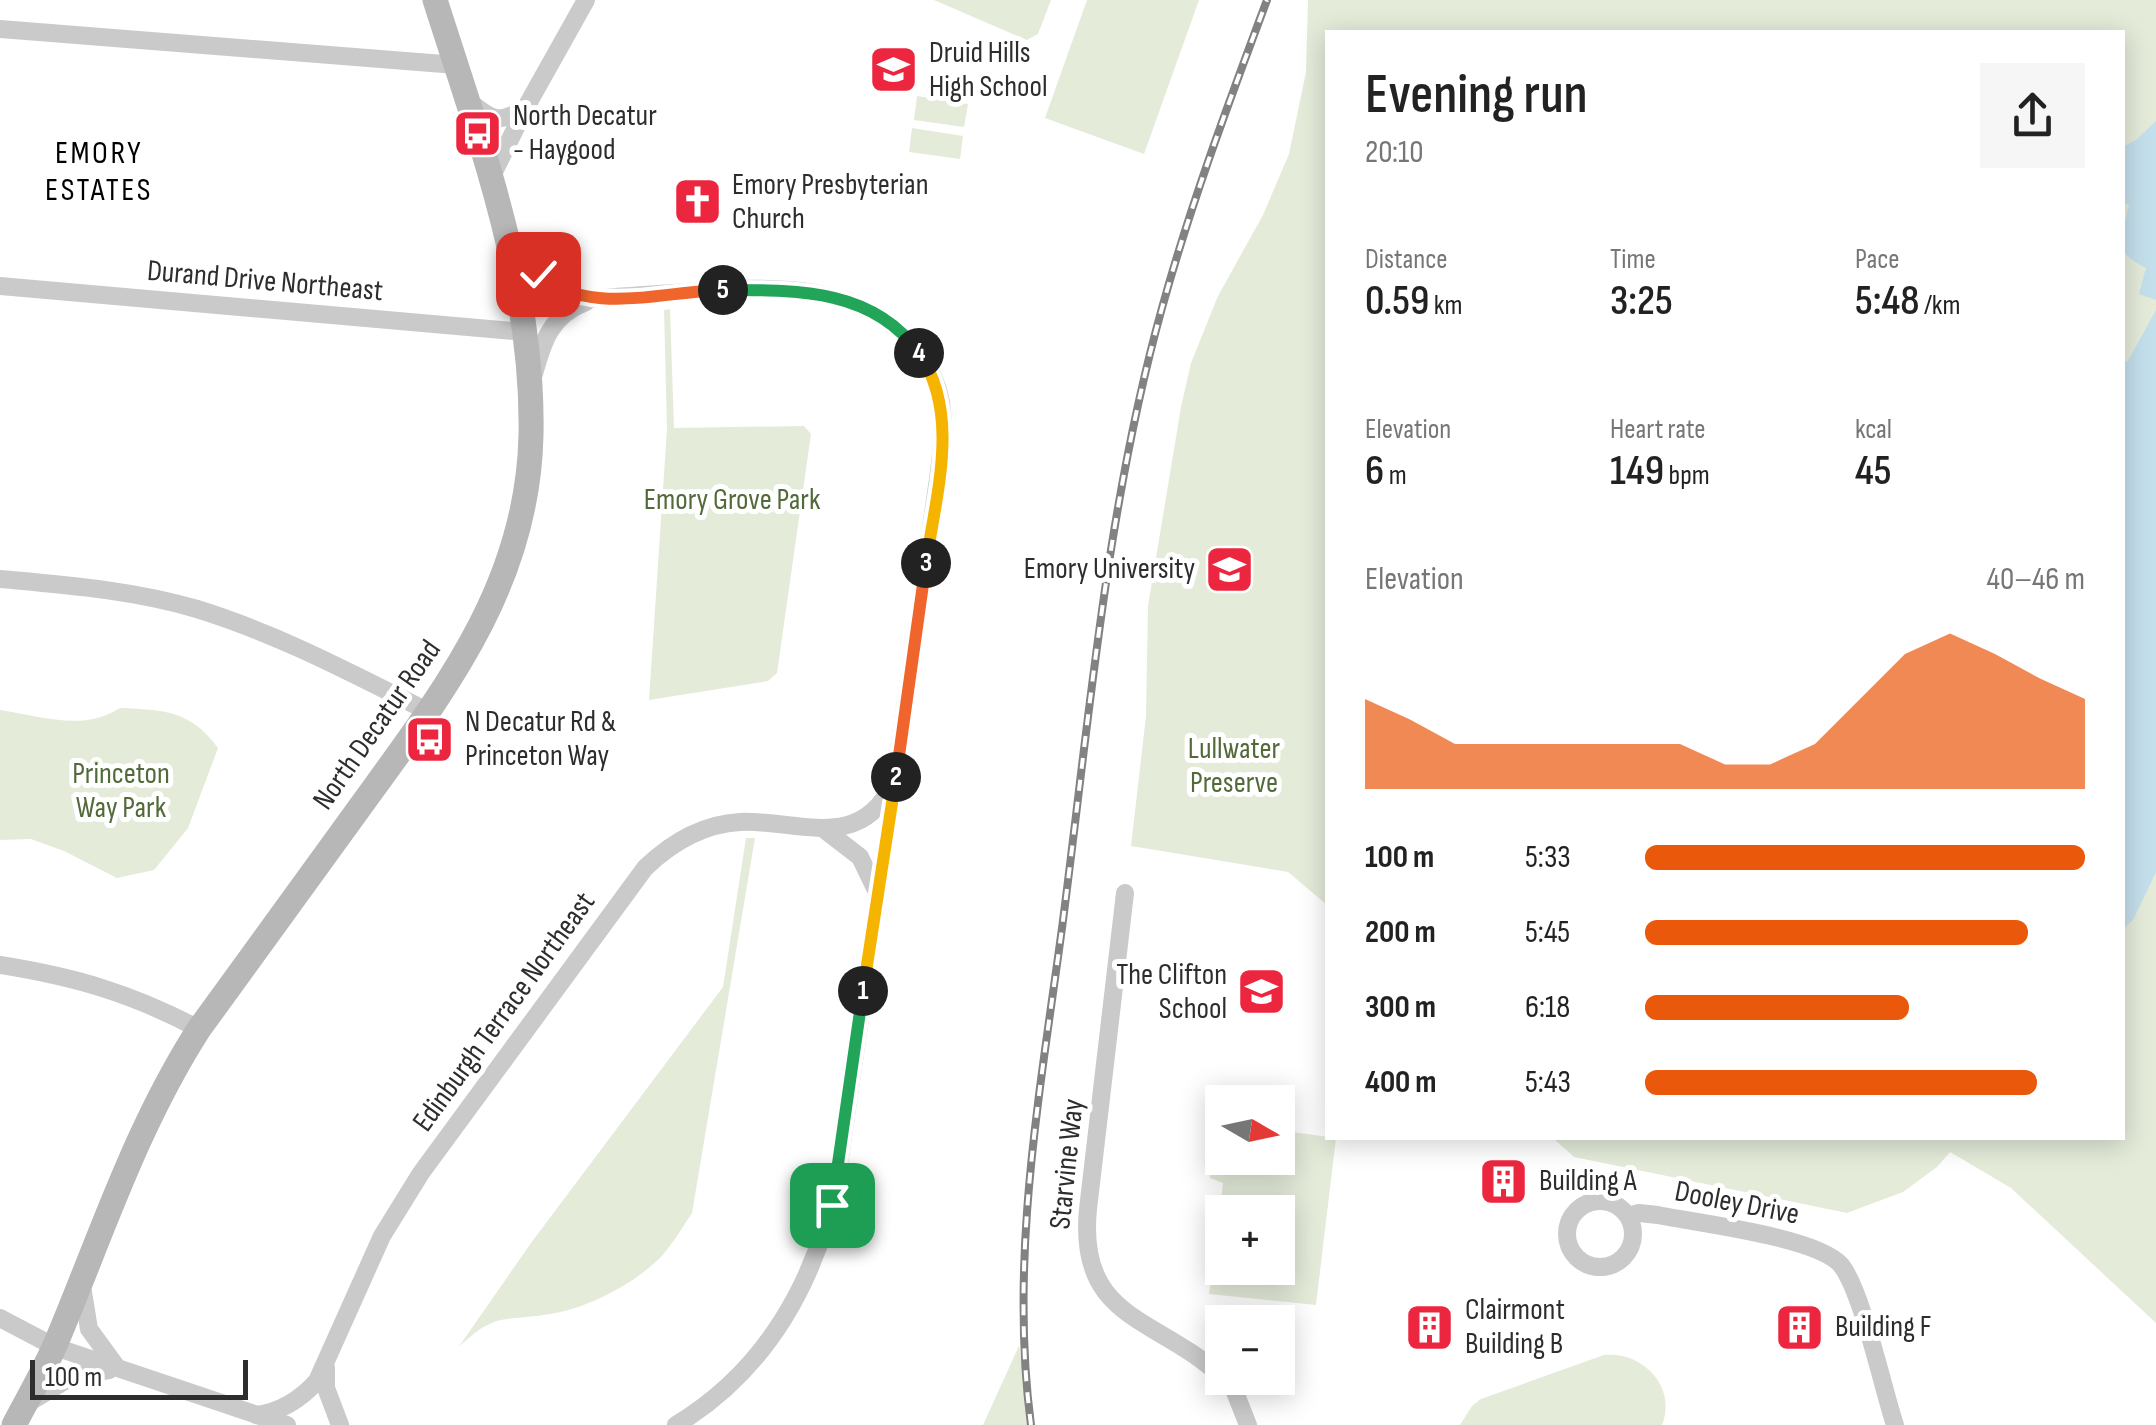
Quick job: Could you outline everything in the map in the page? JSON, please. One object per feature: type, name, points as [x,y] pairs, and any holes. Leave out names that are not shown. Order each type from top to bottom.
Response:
[{"type":"main road","name":"North Decatur Road","points":[[20,1415],[54,1347],[140,1133],[199,1029],[466,658],[508,562],[529,469],[530,385],[525,332],[492,176],[435,0]]},
{"type":"street","points":[[492,176],[586,0]]},
{"type":"street","points":[[0,29],[456,66]]},
{"type":"street","points":[[466,98],[498,120],[525,108]]},
{"type":"street","points":[[507,239],[546,281],[572,294],[596,298]]},
{"type":"street","name":"Durand Drive Northeast","points":[[0,286],[525,332]]},
{"type":"street","points":[[520,304],[756,290],[839,298],[869,308],[906,334],[926,364],[941,402],[942,446],[896,776],[837,1178],[820,1247],[796,1299],[766,1344],[716,1396],[676,1425]]},
{"type":"street","points":[[530,385],[544,336],[564,313],[596,298]]},
{"type":"street","points":[[0,579],[94,588],[195,609],[301,648],[429,712]]},
{"type":"street","name":"Edinburgh Terrace Northeast","points":[[256,1415],[273,1413],[308,1392],[326,1365],[355,1292],[395,1214],[645,868],[683,838],[727,823],[774,823],[825,830],[848,825],[873,810],[896,776]]},
{"type":"street","points":[[825,830],[860,857],[873,878],[876,893]]},
{"type":"street","name":"Starvine Way","points":[[1125,892],[1086,1229],[1088,1261],[1102,1288],[1124,1309],[1205,1365]]},
{"type":"street","points":[[0,964],[84,980],[125,994],[199,1029]]},
{"type":"street","name":"Dooley Drive","points":[[1628,1216],[1658,1215],[1806,1245],[1836,1260],[1852,1284],[1895,1425]]},
{"type":"street","points":[[81,1280],[88,1328],[120,1370]]},
{"type":"street","points":[[0,1318],[54,1347],[286,1425]]},
{"type":"street","points":[[326,1365],[326,1388],[340,1425]]},
{"type":"street","points":[[20,1415],[73,1376],[96,1370],[120,1370]]},
{"type":"street","name":"Starvine Way","points":[[1236,1395],[1248,1425]]},
{"type":"green space","points":[[934,0],[1051,0],[1038,34],[1027,40]]},
{"type":"green space","points":[[1087,0],[1199,0],[1144,154],[1045,118]]},
{"type":"green space","name":"Lullwater Preserve","points":[[1308,0],[2156,0],[2156,1323],[2011,1188],[1950,1152],[1903,1192],[1847,1213],[1574,1157],[1555,1140],[2125,1140],[2125,30],[1325,30],[1325,903],[1288,872],[1131,846],[1146,716],[1148,606],[1181,407],[1191,363],[1218,296],[1263,215],[1289,154],[1306,72]]},
{"type":"green space","points":[[917,96],[968,104],[964,127],[914,120]]},
{"type":"green space","points":[[912,128],[963,136],[960,159],[909,152]]},
{"type":"green space","name":"Emory Grove Park","points":[[670,309],[674,428],[804,426],[811,434],[777,673],[768,681],[649,700],[667,429],[664,310]]},
{"type":"green space","name":"Princeton Way Park","points":[[120,708],[175,714],[197,726],[218,748],[188,828],[154,870],[117,878],[31,839],[0,840],[0,710],[77,721]]},
{"type":"green space","points":[[746,838],[755,838],[692,1213],[660,1258],[623,1286],[564,1311],[492,1323],[458,1348],[531,1243],[723,987]]},
{"type":"green space","points":[[1295,1132],[1336,1140],[1316,1305],[1209,1294],[1210,1285],[1295,1285],[1295,1195],[1221,1195],[1223,1183],[1210,1178],[1295,1175]]},
{"type":"green space","points":[[1019,1345],[1030,1425],[983,1425],[1018,1348]]},
{"type":"green space","points":[[1604,1355],[1632,1359],[1653,1374],[1665,1397],[1662,1425],[1460,1425],[1481,1399]]},
{"type":"water","points":[[2156,121],[2156,300],[2139,294],[2146,268],[2125,252],[2129,205],[2125,203],[2125,146]]},
{"type":"water","points":[[2156,310],[2156,872],[2133,920],[2125,927],[2125,362]]},
{"type":"railway","points":[[1031,1425],[1023,1300],[1030,1176],[1113,538],[1143,384],[1173,269],[1267,0]]},
{"type":"place","name":"Druid Hills High School","points":[[894,70]]},
{"type":"place","name":"North Decatur - Haygood","points":[[478,133]]},
{"type":"place","name":"Emory Presbyterian Church","points":[[697,202]]},
{"type":"place","name":"Emory University","points":[[1230,569]]},
{"type":"place","name":"N Decatur Rd & Princeton Way","points":[[430,739]]},
{"type":"place","name":"The Clifton School","points":[[1262,992]]},
{"type":"place","name":"Building A","points":[[1504,1181]]},
{"type":"place","name":"Clairmont Building B","points":[[1430,1327]]},
{"type":"place","name":"Building F","points":[[1800,1327]]},
{"type":"district","name":"EMORY ESTATES","points":[[99,172]]},
{"type":"route","points":[[538,274],[572,294],[596,298],[756,290],[802,292],[851,301],[879,313],[906,334],[938,390],[943,430],[938,479],[832,1205]]}]
